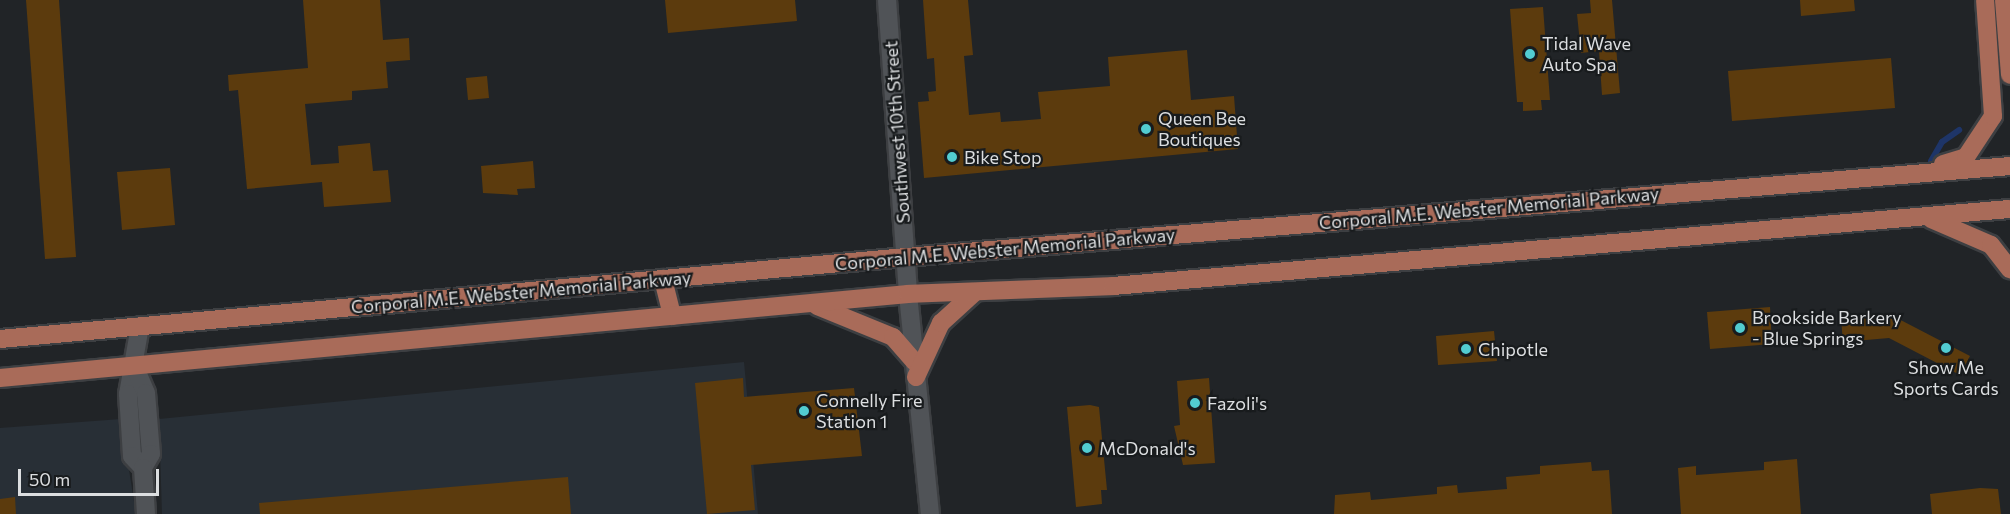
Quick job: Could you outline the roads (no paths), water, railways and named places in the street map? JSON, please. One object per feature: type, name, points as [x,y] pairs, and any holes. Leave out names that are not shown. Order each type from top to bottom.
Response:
[{"type":"main road","points":[[1911,173],[1965,157],[1988,130],[1994,116],[1985,0]]},
{"type":"main road","points":[[2004,0],[2010,75]]},
{"type":"main road","name":"Corporal M.E. Webster Memorial Parkway","points":[[0,339],[906,257],[2010,166]]},
{"type":"main road","name":"Corporal M.E. Webster Memorial Parkway","points":[[0,378],[908,294],[1113,286],[2010,209]]},
{"type":"main road","points":[[1924,216],[1985,241],[2010,269]]},
{"type":"main road","points":[[663,279],[672,316]]},
{"type":"main road","points":[[807,303],[893,337],[915,369],[941,323],[955,305],[975,291]]},
{"type":"street","name":"Southwest 10th Street","points":[[887,0],[908,294],[930,514]]},
{"type":"street","points":[[140,326],[129,394],[132,456],[143,468],[146,514]]},
{"type":"waterway","points":[[1931,161],[1942,142],[1959,130]]},
{"type":"place","name":"Tidal Wave Auto Spa","points":[[1530,54]]},
{"type":"place","name":"Queen Bee Boutiques","points":[[1146,129]]},
{"type":"place","name":"Bike Stop","points":[[952,157]]},
{"type":"place","name":"Brookside Barkery - Blue Springs","points":[[1740,328]]},
{"type":"place","name":"Show Me Sports Cards","points":[[1946,348]]},
{"type":"place","name":"Chipotle","points":[[1466,349]]},
{"type":"place","name":"Fazoli's","points":[[1195,403]]},
{"type":"place","name":"Connelly Fire Station 1","points":[[804,411]]},
{"type":"place","name":"McDonald's","points":[[1087,448]]}]
